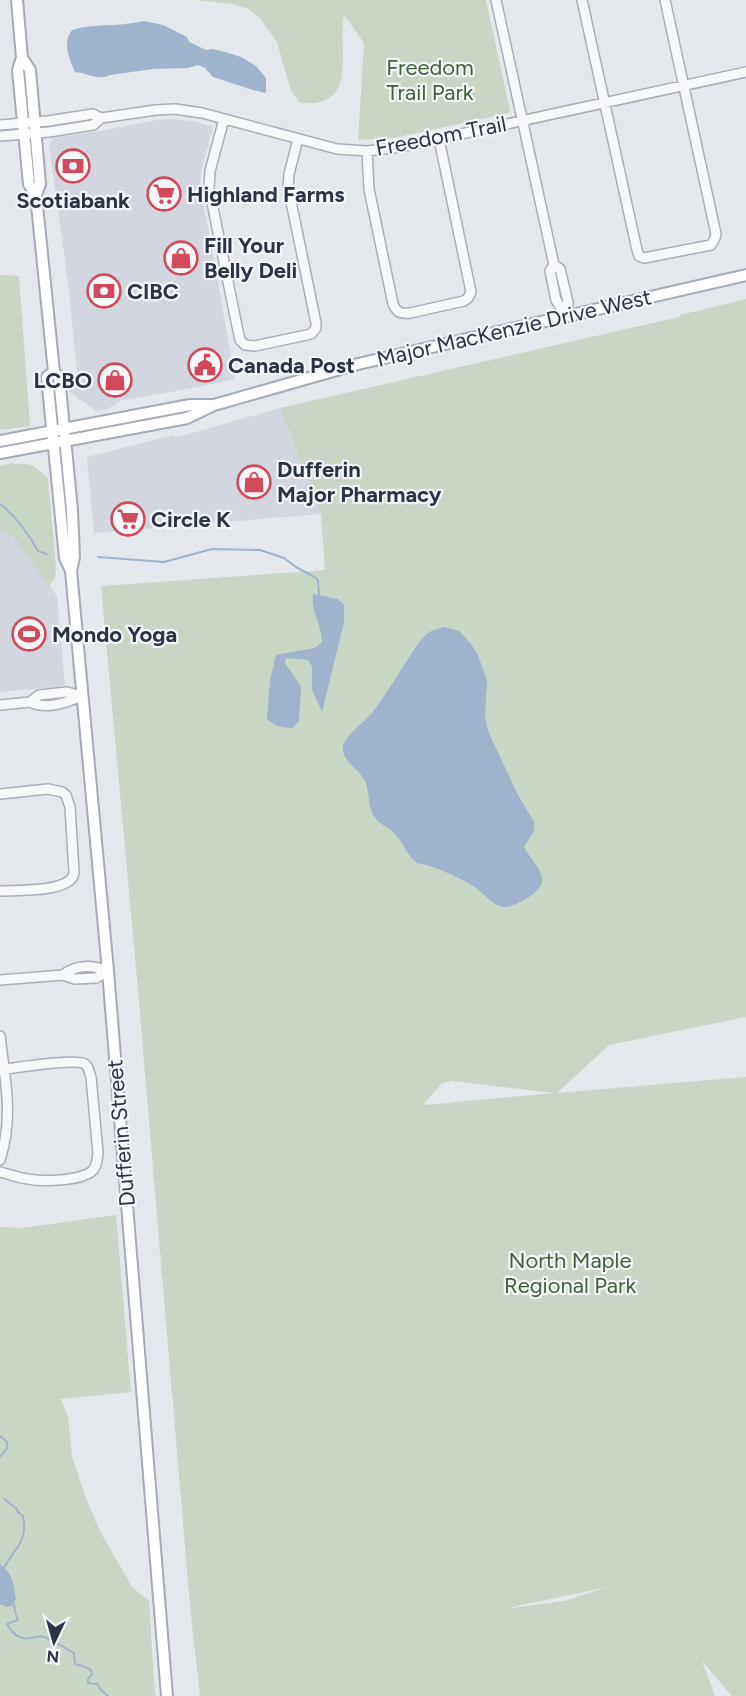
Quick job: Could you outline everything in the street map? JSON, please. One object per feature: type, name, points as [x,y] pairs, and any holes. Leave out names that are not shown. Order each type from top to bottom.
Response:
[{"type":"main road","name":"Dufferin Street","points":[[17,0],[22,58],[18,70],[28,184],[36,195]]},
{"type":"main road","name":"Dufferin Street","points":[[22,58],[30,70],[40,184],[36,195],[54,372],[59,377],[72,510],[74,557],[71,571],[108,971],[167,1696]]},
{"type":"main road","name":"Major MacKenzie Drive West","points":[[0,453],[187,418],[214,405],[358,364],[746,275]]},
{"type":"main road","name":"Dufferin Street","points":[[54,372],[47,377],[65,558],[71,571]]},
{"type":"main road","name":"Major MacKenzie Drive West","points":[[0,441],[190,405],[214,405]]},
{"type":"street","points":[[496,0],[554,265],[560,269],[568,302],[566,315]]},
{"type":"street","points":[[582,0],[637,250],[639,256],[644,258],[705,246],[713,242],[716,234],[665,0]]},
{"type":"street","name":"Freedom Trail","points":[[23,128],[93,125],[101,118],[175,109],[194,111],[337,149],[387,150],[746,72]]},
{"type":"street","points":[[224,119],[210,171],[208,188],[240,340],[245,345],[255,346],[311,334],[316,328],[289,192],[289,174],[298,139]]},
{"type":"street","points":[[0,124],[23,128]]},
{"type":"street","points":[[0,136],[23,128]]},
{"type":"street","points":[[368,151],[369,189],[393,304],[401,314],[410,313],[465,301],[471,292],[439,139]]},
{"type":"street","points":[[0,705],[30,702],[39,696],[67,692],[82,696]]},
{"type":"street","points":[[0,794],[48,789],[66,795],[70,807],[74,872],[74,878],[59,887],[0,891]]},
{"type":"street","points":[[0,980],[63,975],[70,969],[96,966],[108,971]]},
{"type":"street","points":[[0,1036],[9,1116],[0,1160]]},
{"type":"street","points":[[0,1172],[27,1179],[42,1180],[84,1175],[93,1171],[97,1164],[98,1154],[91,1077],[88,1067],[83,1063],[65,1063],[2,1069]]},
{"type":"shaded area","points":[[173,119],[193,121],[213,127],[201,172],[200,187],[235,379],[120,401],[106,410],[96,411],[68,391],[77,371],[67,274],[49,147],[53,138]]},
{"type":"shaded area","points":[[280,408],[321,514],[94,533],[87,457],[173,435],[178,437]]},
{"type":"shaded area","points":[[0,530],[12,534],[57,596],[65,686],[0,692]]},
{"type":"green space","name":"Freedom Trail Park","points":[[194,0],[486,0],[510,111],[394,138],[358,140],[364,43],[344,15],[342,74],[338,87],[331,96],[319,102],[300,103],[291,91],[277,42],[260,18],[248,9],[233,4]]},
{"type":"green space","points":[[0,275],[19,276],[30,426],[0,430]]},
{"type":"green space","name":"North Maple Regional Park","points":[[746,299],[746,1017],[609,1045],[557,1093],[746,1077],[746,1696],[732,1696],[702,1661],[715,1696],[200,1696],[190,1607],[101,586],[325,570],[321,514],[280,408]],"holes":[[[452,1081],[554,1093],[555,1093],[423,1105],[442,1083]],[[608,1587],[564,1601],[512,1608],[512,1607]]]},
{"type":"green space","points":[[12,463],[30,465],[48,478],[56,568],[55,578],[49,586],[12,535],[0,530],[0,466]]},
{"type":"green space","points":[[116,1215],[131,1392],[61,1399],[68,1416],[72,1457],[100,1531],[132,1587],[149,1601],[155,1696],[0,1696],[0,1227],[22,1228]]},
{"type":"water","points":[[144,21],[163,25],[206,50],[213,49],[241,57],[256,66],[266,78],[266,93],[213,77],[205,68],[198,65],[188,68],[153,69],[106,77],[75,72],[67,46],[72,30]]},
{"type":"water","points":[[313,594],[338,599],[344,605],[344,622],[322,712],[312,690],[312,667],[308,660],[286,658],[285,663],[301,686],[299,721],[293,728],[282,727],[267,719],[270,679],[276,655],[315,648],[322,642],[313,606]]},
{"type":"water","points":[[444,627],[459,631],[478,655],[487,681],[485,717],[488,731],[517,793],[534,822],[534,831],[524,847],[540,872],[541,884],[529,897],[509,906],[498,905],[467,883],[439,869],[413,860],[395,834],[374,816],[365,781],[343,752],[344,743],[372,713],[419,643],[429,633]]},
{"type":"water","points":[[0,1564],[10,1575],[16,1599],[11,1606],[7,1607],[0,1604]]},
{"type":"waterway","points":[[0,504],[22,526],[38,551],[47,554]]},
{"type":"waterway","points":[[98,557],[164,562],[212,549],[260,550],[284,558],[316,578],[319,595]]},
{"type":"waterway","points":[[0,1436],[7,1442],[7,1448],[0,1457]]},
{"type":"waterway","points":[[4,1499],[23,1516],[24,1533],[4,1568]]},
{"type":"waterway","points":[[12,1601],[18,1620],[7,1624],[14,1633],[23,1638],[44,1637],[74,1653],[75,1664],[91,1670],[92,1674],[88,1683],[97,1684],[108,1696]]},
{"type":"place","name":"Scotiabank","points":[[73,166]]},
{"type":"place","name":"Highland Farms","points":[[164,194]]},
{"type":"place","name":"Fill Your Belly Deli","points":[[181,258]]},
{"type":"place","name":"CIBC","points":[[104,291]]},
{"type":"place","name":"Canada Post","points":[[205,365]]},
{"type":"place","name":"LCBO","points":[[115,380]]},
{"type":"place","name":"Dufferin Major Pharmacy","points":[[254,482]]},
{"type":"place","name":"Circle K","points":[[128,519]]},
{"type":"place","name":"Mondo Yoga","points":[[29,634]]}]
